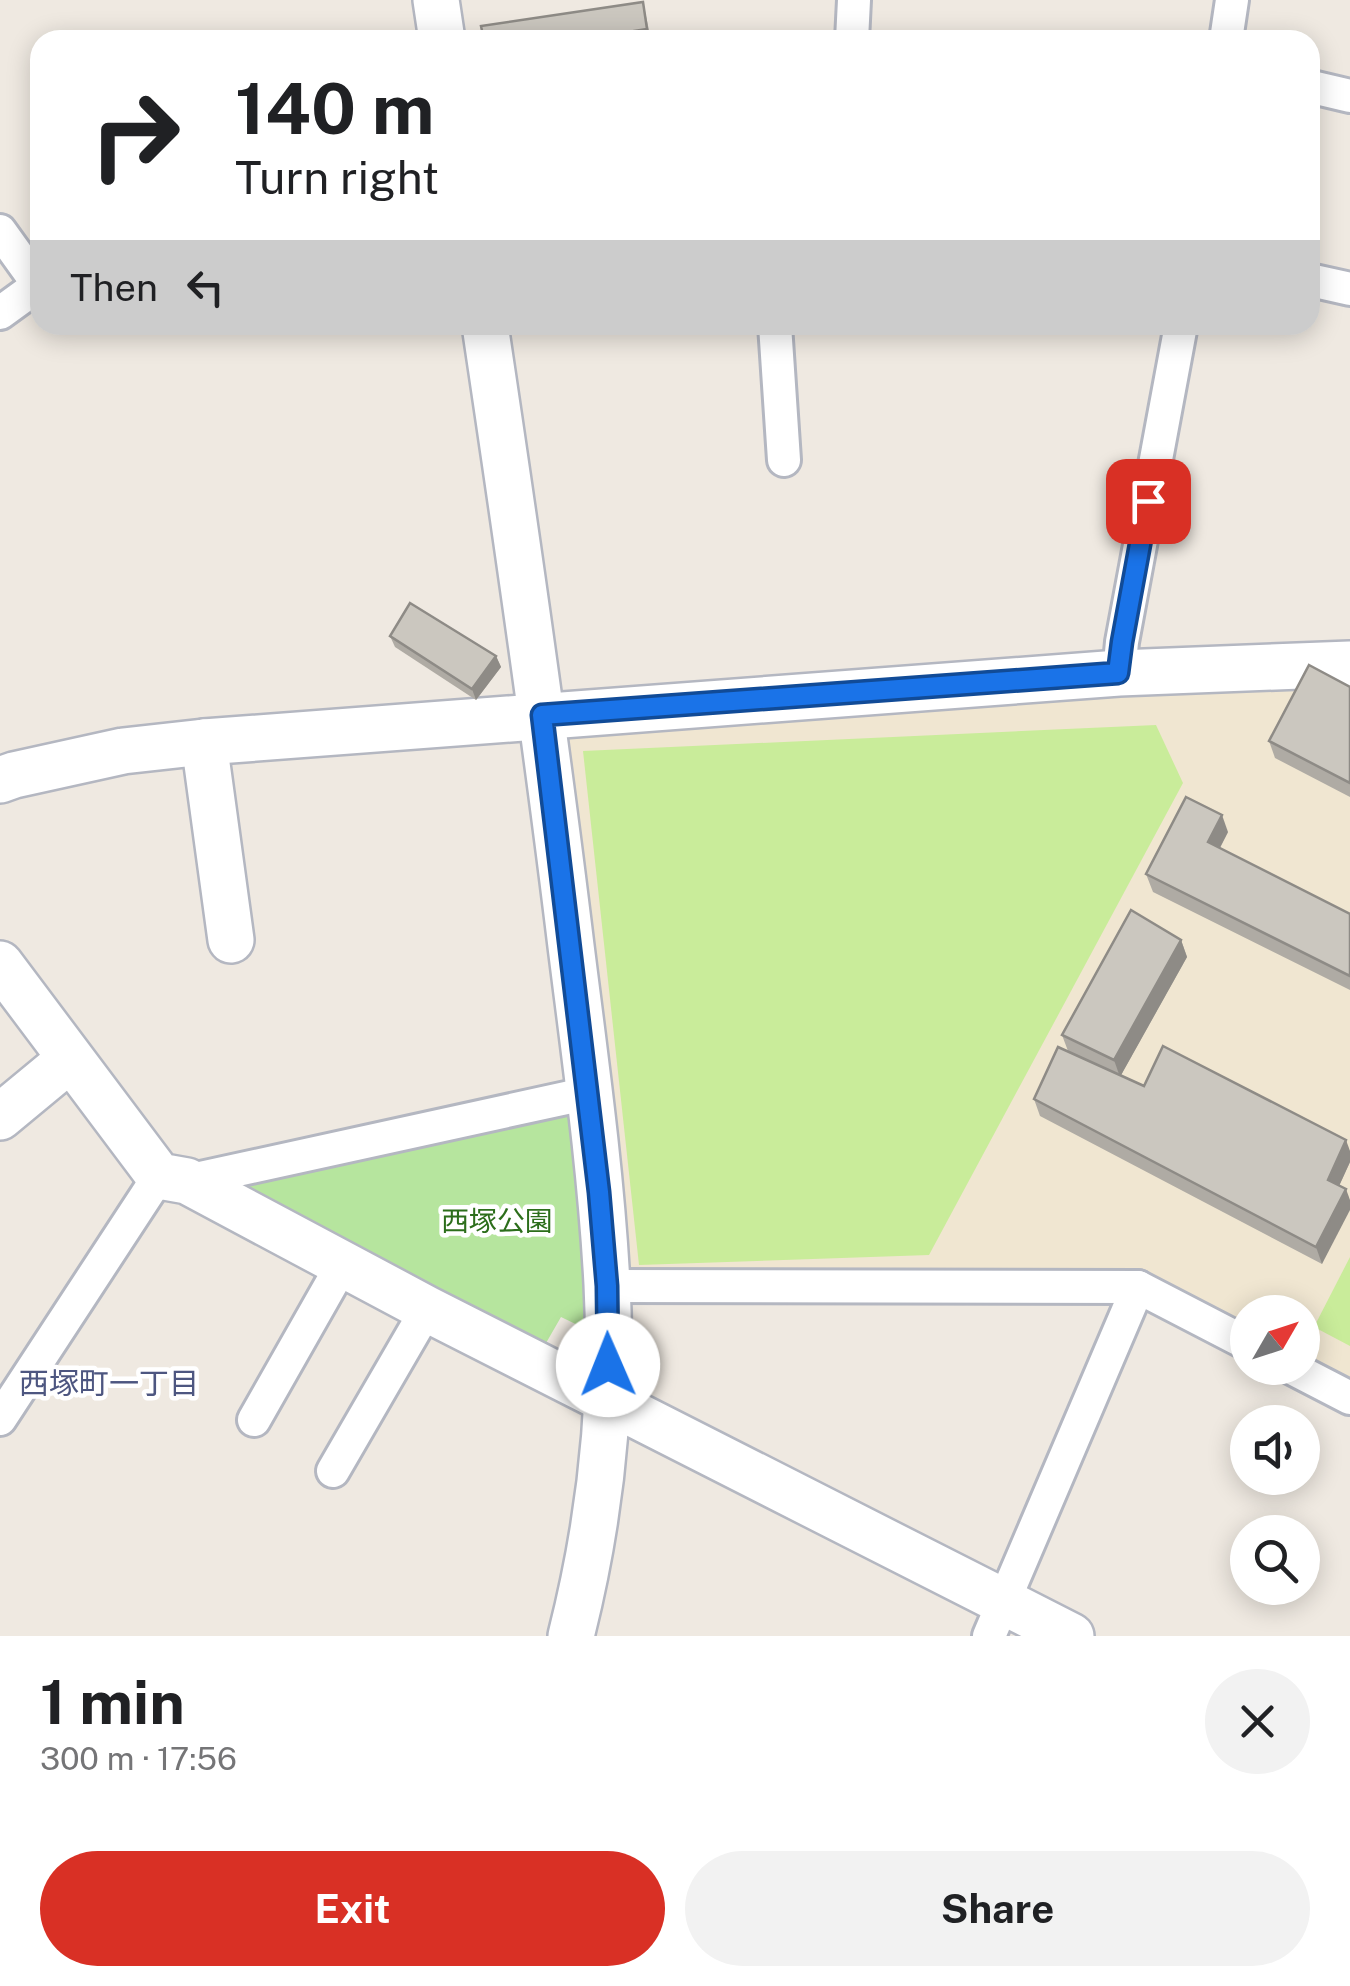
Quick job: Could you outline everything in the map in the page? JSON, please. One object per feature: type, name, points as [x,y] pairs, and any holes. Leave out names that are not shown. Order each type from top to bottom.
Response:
[{"type":"street","points":[[436,0],[440,30]]},
{"type":"street","points":[[852,30],[854,0]]},
{"type":"street","points":[[1228,30],[1232,0]]},
{"type":"street","points":[[1320,89],[1350,96]]},
{"type":"street","points":[[0,230],[30,272]]},
{"type":"street","points":[[1320,282],[1350,289]]},
{"type":"street","points":[[0,313],[30,291]]},
{"type":"street","points":[[486,335],[542,715],[589,1094],[607,1286],[605,1440],[583,1588],[570,1636]]},
{"type":"street","points":[[775,335],[784,460]]},
{"type":"street","points":[[1118,673],[1179,335]]},
{"type":"street","points":[[0,780],[123,751],[204,742],[1118,673],[1350,664]]},
{"type":"street","points":[[204,742],[231,940]]},
{"type":"street","points":[[0,964],[70,1059],[173,1178],[606,1401],[996,1620],[1072,1636]]},
{"type":"street","points":[[0,1117],[70,1059]]},
{"type":"street","points":[[0,1420],[173,1178],[589,1094]]},
{"type":"street","points":[[254,1420],[342,1264]]},
{"type":"street","points":[[607,1286],[1138,1287],[1230,1335]]},
{"type":"street","points":[[996,1620],[1138,1287]]},
{"type":"street","points":[[332,1471],[427,1309]]},
{"type":"street","points":[[1320,1382],[1350,1398]]},
{"type":"shaded area","points":[[1350,683],[1350,1380],[1320,1365],[1320,1295],[1230,1295],[1230,1320],[1136,1273],[625,1271],[563,732]]},
{"type":"green space","points":[[1156,725],[1183,783],[929,1255],[639,1265],[583,751]]},
{"type":"green space","name":"西塚公園","points":[[568,1107],[582,1115],[590,1331],[561,1317],[542,1350],[239,1187]]},
{"type":"green space","points":[[1350,1257],[1350,1346],[1320,1330],[1320,1315]]},
{"type":"building","points":[[643,2],[647,29],[482,30],[481,26]]},
{"type":"building","points":[[410,603],[496,656],[472,689],[390,636]]},
{"type":"building","points":[[1309,665],[1350,687],[1350,783],[1269,741]]},
{"type":"building","points":[[1186,797],[1222,815],[1208,842],[1350,914],[1350,976],[1146,874]]},
{"type":"building","points":[[1131,910],[1181,940],[1114,1060],[1062,1035]]},
{"type":"building","points":[[1163,1046],[1346,1140],[1328,1180],[1346,1189],[1316,1247],[1034,1099],[1058,1047],[1144,1086]]},
{"type":"district","name":"西塚町一丁目","points":[[109,1384]]},
{"type":"route","points":[[608,1365],[607,1286],[599,1192],[542,715],[1118,673],[1148,501]]}]
